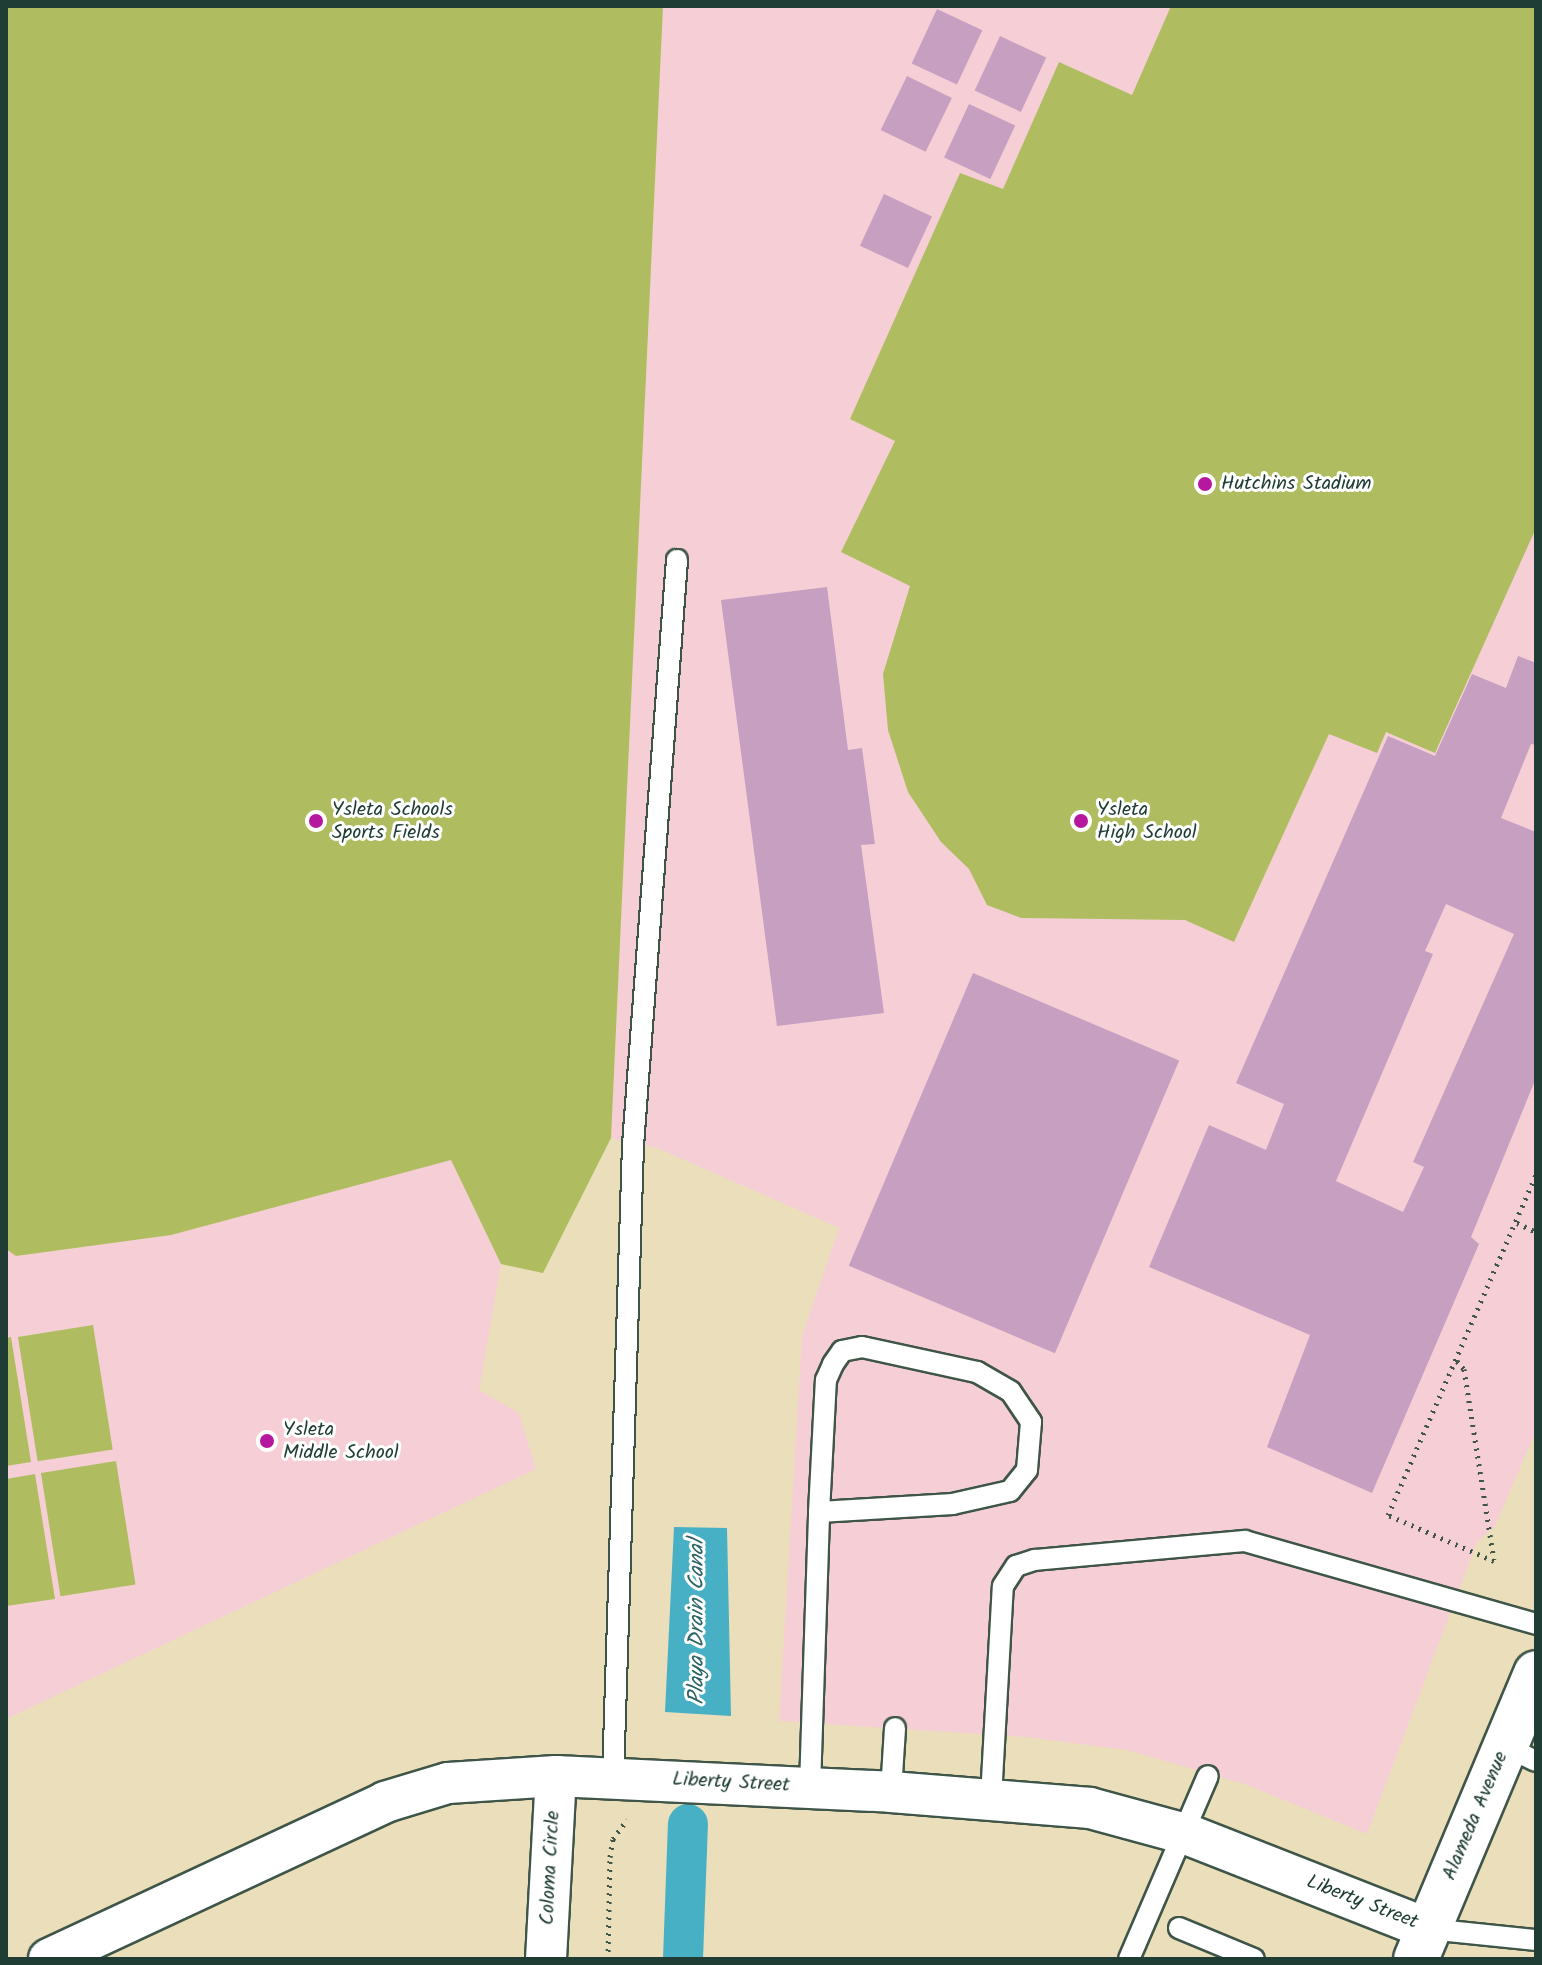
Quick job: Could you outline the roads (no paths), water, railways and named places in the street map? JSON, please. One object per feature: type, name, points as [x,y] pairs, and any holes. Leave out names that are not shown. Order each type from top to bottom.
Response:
[{"type":"main road","name":"Alameda Avenue","points":[[1422,1944],[1520,1754],[1536,1673]]},
{"type":"street","name":"Liberty Street","points":[[49,1959],[385,1802],[448,1783],[556,1776],[810,1787],[991,1798],[1090,1808],[1186,1834],[1422,1944]]},
{"type":"street","name":"Coloma Circle","points":[[546,1959],[556,1776]]},
{"type":"lane","points":[[613,1778],[633,1145],[677,560]]},
{"type":"lane","points":[[810,1787],[819,1512],[826,1380],[842,1351],[862,1347],[977,1372],[1011,1392],[1031,1422],[1027,1470],[1010,1491],[953,1504],[819,1512]]},
{"type":"lane","points":[[991,1798],[1003,1586],[1016,1566],[1025,1563],[1245,1541],[1536,1624]]},
{"type":"lane","points":[[891,1792],[895,1728]]},
{"type":"lane","points":[[1129,1959],[1186,1834],[1208,1776]]},
{"type":"lane","points":[[1179,1928],[1254,1959]]},
{"type":"lane","points":[[1422,1944],[1536,1940]]},
{"type":"water","points":[[674,1527],[727,1528],[731,1716],[665,1712]]},
{"type":"waterway","name":"Playa Drain Canal","points":[[683,1959],[688,1824]]},
{"type":"place","name":"Hutchins Stadium","points":[[1205,484]]},
{"type":"place","name":"Ysleta Schools Sports Fields","points":[[316,821]]},
{"type":"place","name":"Ysleta High School","points":[[1081,821]]},
{"type":"place","name":"Ysleta Middle School","points":[[267,1441]]}]
